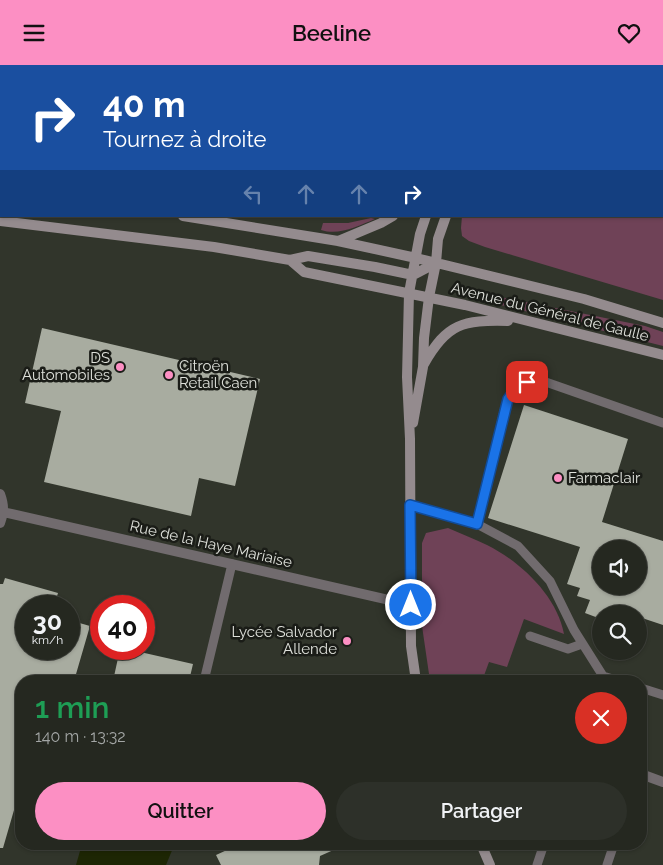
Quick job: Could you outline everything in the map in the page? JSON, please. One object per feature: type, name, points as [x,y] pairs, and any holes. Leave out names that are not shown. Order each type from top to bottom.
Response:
[{"type":"main road","name":"Avenue du Général de Gaulle","points":[[189,217],[338,241],[416,258],[584,299],[663,323]]},
{"type":"main road","points":[[338,241],[391,217]]},
{"type":"main road","points":[[415,675],[411,646],[410,439],[407,377],[409,293],[420,234],[426,217]]},
{"type":"main road","points":[[410,439],[423,367],[424,338],[438,239],[446,217]]},
{"type":"main road","points":[[0,221],[214,247],[290,260],[308,256],[413,275],[436,263]]},
{"type":"main road","name":"Avenue du Général de Gaulle","points":[[290,260],[304,271],[429,297],[663,355]]},
{"type":"main road","points":[[423,367],[443,336],[459,326],[482,321],[529,322]]},
{"type":"main road","points":[[484,850],[490,865]]},
{"type":"street","points":[[0,494],[4,512],[0,523]]},
{"type":"street","name":"Rue de la Haye Mariaise","points":[[4,512],[411,605]]},
{"type":"street","points":[[647,776],[663,781]]},
{"type":"lane","points":[[477,524],[508,399],[516,388],[527,382],[540,380],[663,423]]},
{"type":"lane","points":[[410,505],[477,524],[518,546],[550,581],[574,630],[602,675]]},
{"type":"lane","points":[[205,675],[232,564]]},
{"type":"lane","points":[[530,636],[568,649],[582,644]]},
{"type":"lane","points":[[647,690],[663,695]]},
{"type":"lane","points":[[537,865],[542,850]]},
{"type":"lane","points":[[607,865],[612,850]]},
{"type":"shaded area","points":[[462,217],[663,217],[663,300],[485,247],[462,236]]},
{"type":"shaded area","points":[[371,218],[375,219],[342,231],[328,232],[321,230],[323,223],[348,223]]},
{"type":"shaded area","points":[[475,292],[645,326],[663,332],[663,346],[473,298]]},
{"type":"shaded area","points":[[448,528],[500,552],[524,571],[546,594],[554,606],[564,634],[524,619],[507,667],[489,662],[484,675],[429,675],[422,626],[422,543],[426,533]]},
{"type":"shaded area","points":[[80,850],[172,850],[166,865],[76,865]]},
{"type":"building","points":[[42,328],[260,379],[235,486],[199,478],[191,516],[44,482],[61,411],[25,403]]},
{"type":"building","name":"Farmaclair","points":[[524,405],[628,439],[602,522],[663,541],[663,625],[647,620],[647,605],[592,605],[592,616],[585,613],[590,600],[577,596],[580,588],[567,584],[580,547],[488,518]]},
{"type":"building","points":[[5,578],[58,593],[57,595],[15,595],[15,660],[80,660],[80,623],[90,626],[76,675],[15,675],[15,807],[3,848],[0,848],[0,584],[3,584]]},
{"type":"building","points":[[155,655],[193,664],[190,675],[114,675],[118,660],[155,660]]},
{"type":"building","points":[[227,850],[334,850],[320,856],[319,865],[221,865],[216,855]]},
{"type":"place","name":"DS Automobiles","points":[[120,367]]},
{"type":"place","name":"Citroën Retail Caen","points":[[169,375]]},
{"type":"place","name":"Farmaclair","points":[[558,478]]},
{"type":"place","name":"Lycée Salvador Allende","points":[[347,641]]},
{"type":"route","points":[[411,605],[410,505],[477,524],[508,399],[516,388],[527,382]]}]
